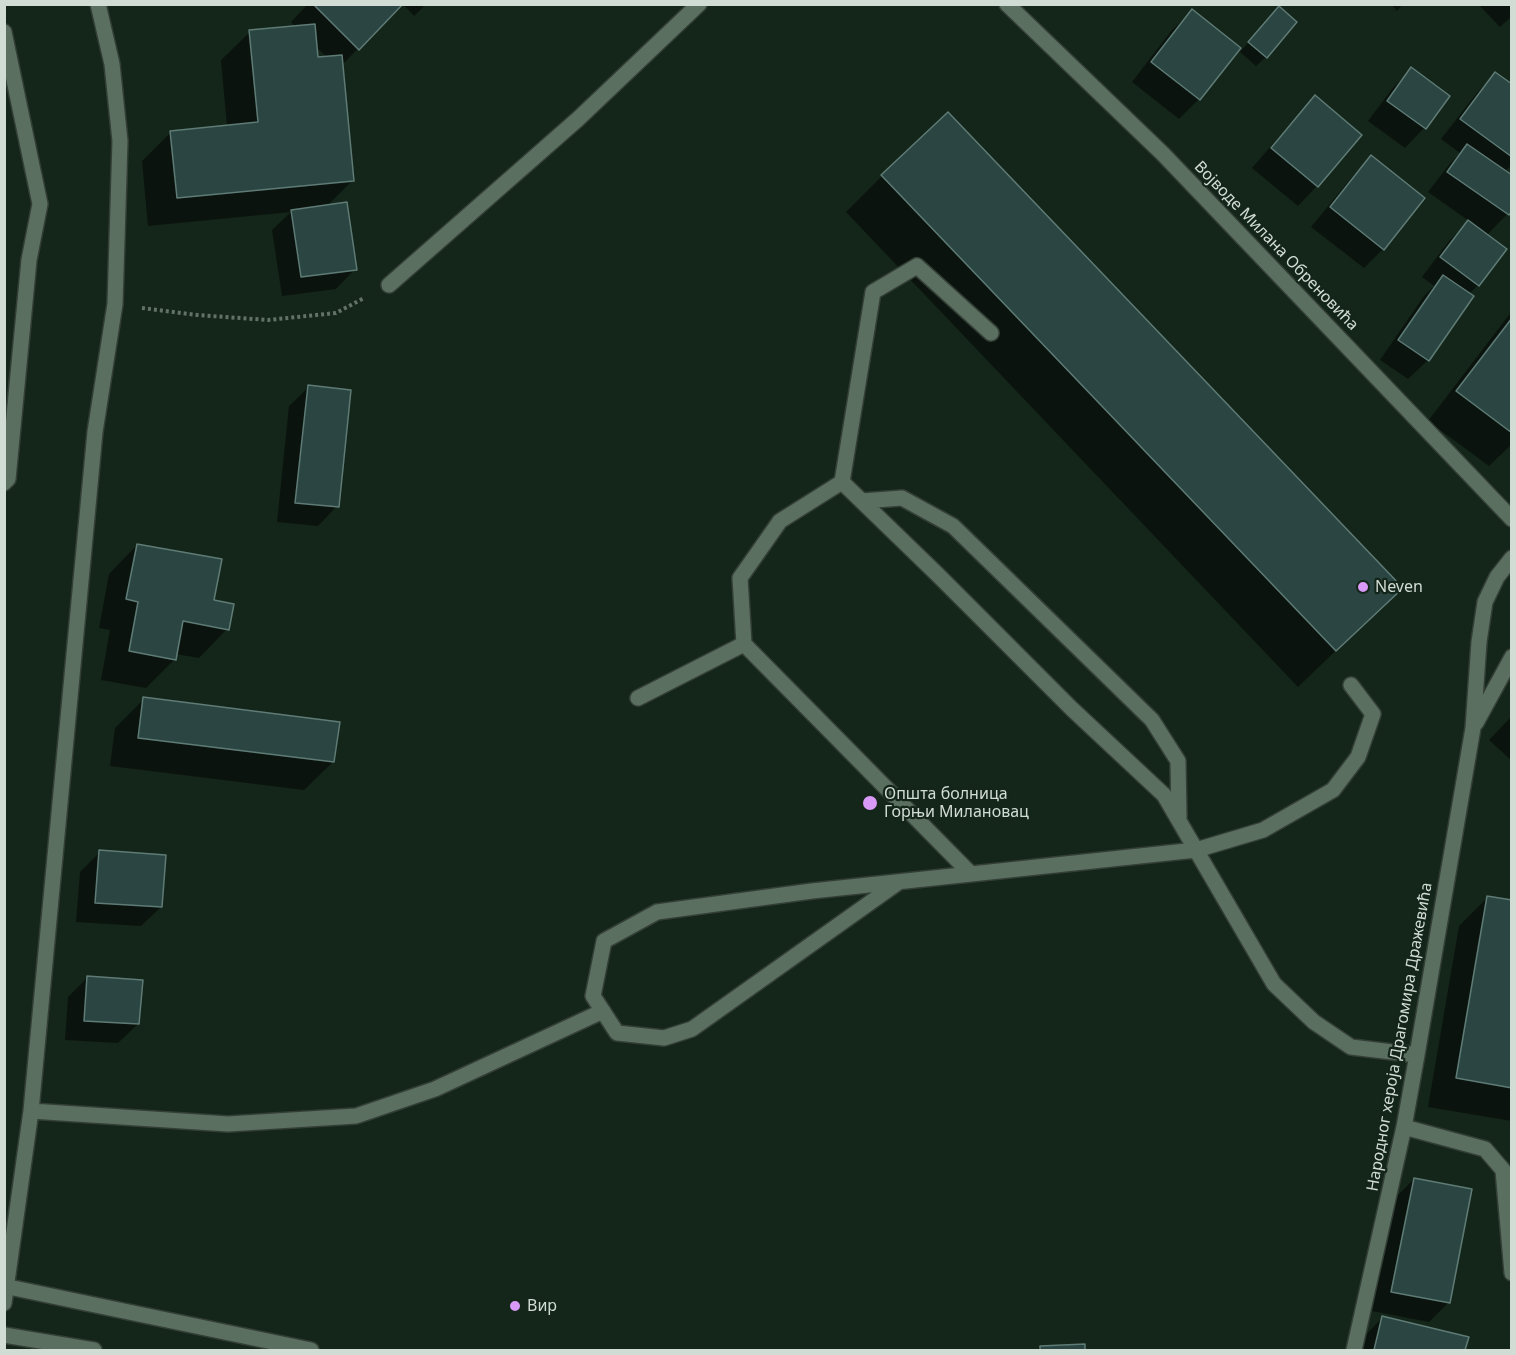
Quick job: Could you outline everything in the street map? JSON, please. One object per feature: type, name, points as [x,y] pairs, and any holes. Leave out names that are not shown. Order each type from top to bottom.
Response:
[{"type":"street","points":[[4,1303],[30,1111],[95,432],[115,304],[120,141],[112,64],[98,4]]},
{"type":"street","points":[[389,285],[578,119],[699,4]]},
{"type":"street","name":"Војводе Милана Обреновића","points":[[1007,4],[1163,154],[1512,519]]},
{"type":"street","points":[[4,32],[40,204],[29,260],[8,478],[4,483]]},
{"type":"street","points":[[971,874],[744,644],[740,578],[780,521],[842,482],[873,292],[918,266],[991,333]]},
{"type":"street","points":[[842,482],[1072,709],[1164,795],[1274,984],[1314,1022],[1351,1047],[1417,1055]]},
{"type":"street","points":[[862,501],[902,498],[953,526],[1152,720],[1178,761],[1179,820]]},
{"type":"street","name":"Народног хероја Драгомира Дражевића","points":[[1354,1350],[1404,1127],[1417,1055],[1473,728],[1479,642],[1485,602],[1497,577],[1512,558]]},
{"type":"street","points":[[638,698],[744,644]]},
{"type":"street","name":"Народног хероја Драгомира Дражевића","points":[[1473,728],[1512,657]]},
{"type":"street","points":[[899,882],[692,1029],[664,1038],[617,1034],[593,996],[604,941],[657,912],[812,891],[1196,850],[1263,830],[1333,790],[1358,757],[1373,714],[1351,685]]},
{"type":"street","points":[[30,1111],[228,1124],[356,1116],[435,1089],[603,1011]]},
{"type":"street","points":[[1404,1127],[1485,1149],[1503,1170],[1512,1273]]},
{"type":"street","points":[[6,1286],[311,1350]]},
{"type":"street","points":[[4,1335],[94,1350]]},
{"type":"path","points":[[115,304],[197,315],[268,320],[336,313],[389,285]]},
{"type":"building","points":[[313,4],[403,4],[359,50]]},
{"type":"building","points":[[1279,6],[1297,22],[1267,58],[1248,42]]},
{"type":"building","points":[[1192,9],[1241,48],[1200,100],[1151,62]]},
{"type":"building","points":[[315,24],[318,57],[342,55],[354,181],[177,198],[170,131],[258,122],[249,30]]},
{"type":"building","points":[[1411,67],[1450,96],[1426,129],[1387,101]]},
{"type":"building","points":[[1495,72],[1512,84],[1512,157],[1460,119]]},
{"type":"building","points":[[1315,95],[1362,135],[1318,187],[1271,148]]},
{"type":"building","points":[[948,112],[1403,588],[1336,651],[881,175]]},
{"type":"building","points":[[1467,144],[1512,175],[1512,211],[1509,215],[1447,172]]},
{"type":"building","points":[[1371,155],[1425,198],[1384,250],[1330,207]]},
{"type":"building","points":[[347,202],[357,270],[301,277],[291,210]]},
{"type":"building","points":[[1468,220],[1507,249],[1479,286],[1440,257]]},
{"type":"building","points":[[1443,275],[1474,296],[1429,361],[1398,340]]},
{"type":"building","points":[[1512,318],[1512,433],[1456,391]]},
{"type":"building","points":[[308,385],[351,390],[339,507],[295,503]]},
{"type":"building","points":[[137,544],[222,559],[214,600],[234,604],[229,630],[183,621],[176,660],[129,651],[138,602],[126,599]]},
{"type":"building","points":[[143,697],[340,722],[334,762],[138,738]]},
{"type":"building","points":[[99,850],[166,855],[162,907],[95,903]]},
{"type":"building","points":[[1487,896],[1512,900],[1512,1088],[1456,1078]]},
{"type":"building","points":[[87,976],[143,980],[139,1024],[84,1021]]},
{"type":"building","points":[[1414,1178],[1472,1189],[1450,1303],[1391,1292]]},
{"type":"building","points":[[1382,1316],[1469,1337],[1465,1350],[1374,1350]]},
{"type":"building","points":[[1085,1344],[1085,1350],[1040,1350],[1040,1346]]},
{"type":"place","name":"Neven","points":[[1363,587]]},
{"type":"place","name":"Општа болница Горњи Милановац","points":[[870,803]]},
{"type":"place","name":"Вир","points":[[515,1306]]}]
